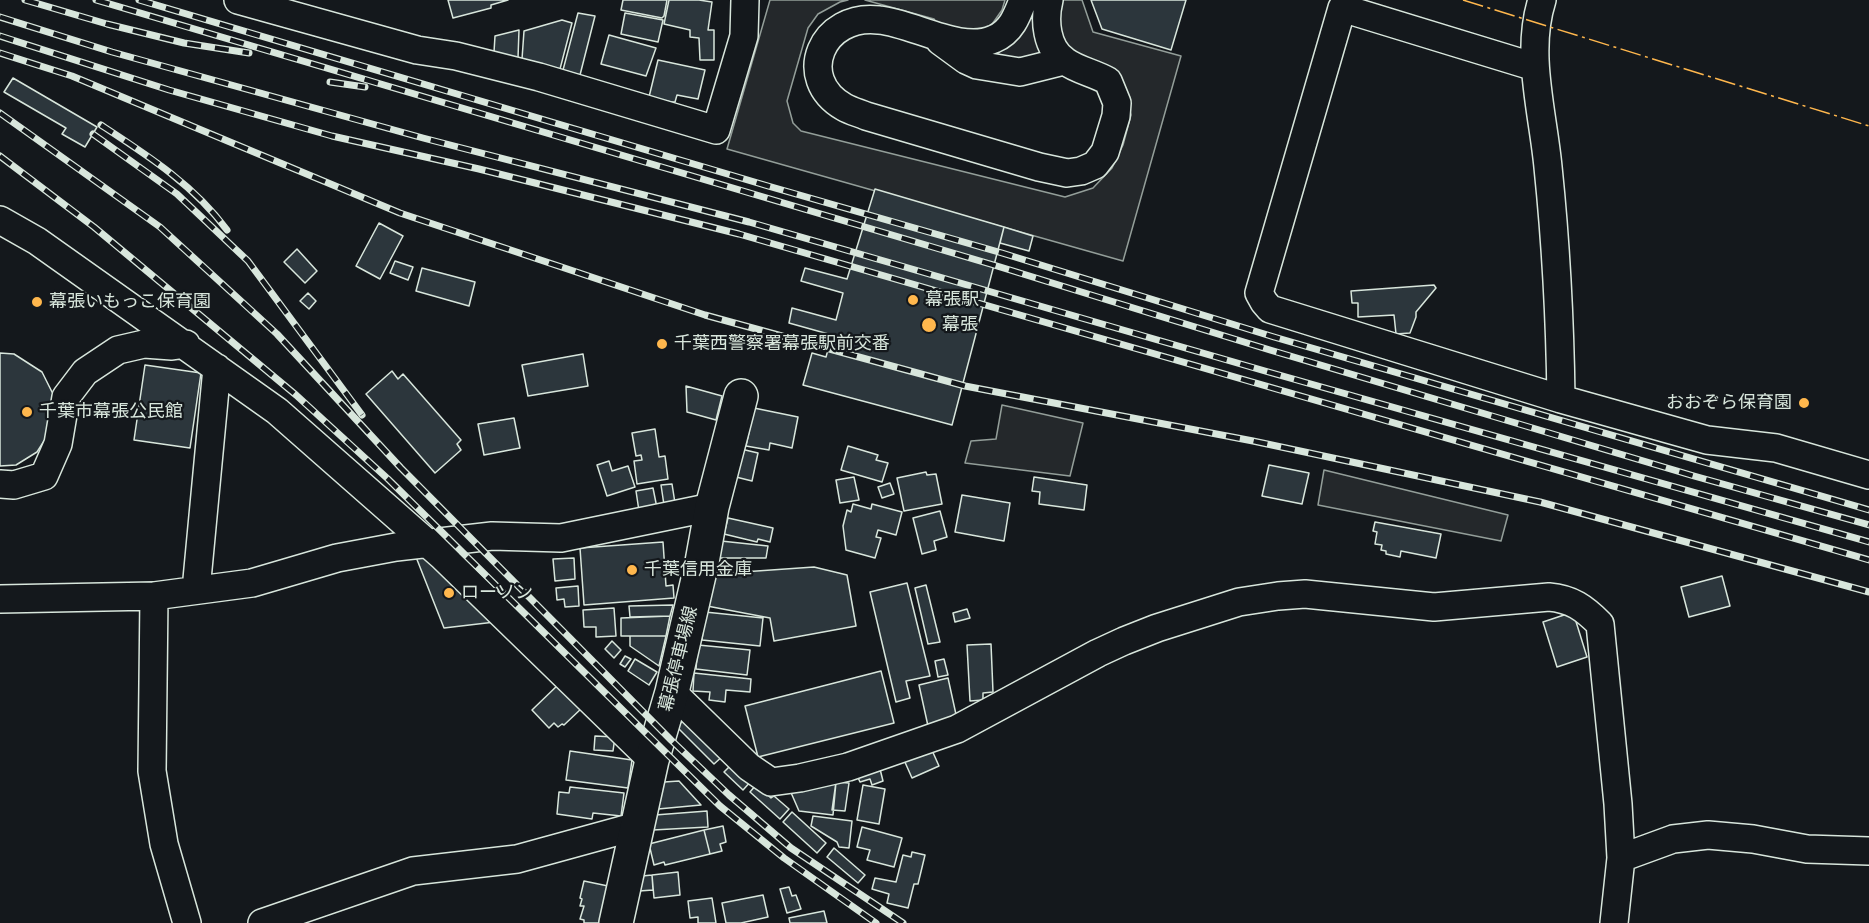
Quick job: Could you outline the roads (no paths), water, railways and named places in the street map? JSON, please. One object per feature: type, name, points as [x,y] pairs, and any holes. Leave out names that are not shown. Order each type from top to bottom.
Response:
[{"type":"main road","name":"幕張停車場線","points":[[616,923],[652,760],[672,692],[702,562],[712,507],[741,396]]},
{"type":"street","points":[[237,0],[417,50],[456,56],[539,77],[716,130],[744,36],[745,0]]},
{"type":"street","points":[[1023,0],[1016,19],[1008,30],[995,39],[964,43],[878,20],[844,24],[825,41],[820,54],[819,67],[822,83],[829,94],[844,107],[866,116],[1039,167],[1067,173],[1081,171],[1095,165],[1105,152],[1116,116],[1117,103],[1108,81],[1064,61],[1054,49],[1048,36],[1049,0]]},
{"type":"street","points":[[1542,0],[1538,14],[1535,67],[1548,167],[1559,302],[1561,399]]},
{"type":"street","points":[[1535,67],[1330,4],[1259,293],[1264,302],[1270,309],[1561,399],[1707,440],[1776,448],[1869,475]]},
{"type":"street","points":[[928,33],[966,60],[977,64],[1020,72],[1064,61]]},
{"type":"street","points":[[0,220],[37,241],[186,344],[277,411],[442,556],[652,760]]},
{"type":"street","points":[[0,484],[14,485],[44,476],[58,444],[66,397],[85,372],[118,350],[144,344],[172,346],[186,344]]},
{"type":"street","points":[[196,590],[217,368]]},
{"type":"street","points":[[0,599],[154,596],[252,583],[337,558],[426,543],[492,536],[561,538],[712,507]]},
{"type":"street","points":[[672,692],[749,767],[771,782],[848,767],[957,729],[1107,649],[1157,628],[1239,602],[1305,594],[1434,607],[1549,597],[1566,598],[1590,613],[1600,624],[1617,793],[1621,858],[1614,923]]},
{"type":"street","points":[[154,596],[152,771],[164,844],[187,923]]},
{"type":"street","points":[[262,923],[413,871],[517,858],[637,826]]},
{"type":"street","points":[[1621,858],[1673,838],[1708,835],[1753,839],[1807,849],[1869,851]]},
{"type":"railway","points":[[25,0],[184,43],[249,53]]},
{"type":"railway","points":[[96,0],[997,266],[1694,476],[1869,525]]},
{"type":"railway","points":[[139,0],[1002,253],[1274,337],[1869,510]]},
{"type":"railway","points":[[0,17],[112,52],[423,138],[749,222],[1869,542]]},
{"type":"railway","points":[[0,36],[169,90],[332,136],[479,169],[739,234],[1869,560]]},
{"type":"railway","points":[[0,53],[72,76],[400,213],[705,315],[965,386],[1253,441],[1540,502],[1869,592]]},
{"type":"railway","points":[[330,82],[365,87]]},
{"type":"railway","points":[[0,113],[160,227],[277,334],[401,468],[671,740],[729,795],[791,848],[903,923]]},
{"type":"railway","points":[[101,125],[185,185],[227,230]]},
{"type":"railway","points":[[93,134],[177,194],[248,261],[362,415]]},
{"type":"railway","points":[[0,156],[94,227],[296,395],[388,479],[720,806],[784,858],[876,923]]},
{"type":"place","name":"幕張駅","points":[[913,300]]},
{"type":"place","name":"幕張いもっこ保育園","points":[[37,302]]},
{"type":"place","name":"幕張","points":[[929,325]]},
{"type":"place","name":"千葉西警察署幕張駅前交番","points":[[662,344]]},
{"type":"place","name":"おおぞら保育園","points":[[1804,403]]},
{"type":"place","name":"千葉市幕張公民館","points":[[27,412]]},
{"type":"place","name":"千葉信用金庫","points":[[632,570]]},
{"type":"place","name":"ローソン","points":[[449,593]]}]
